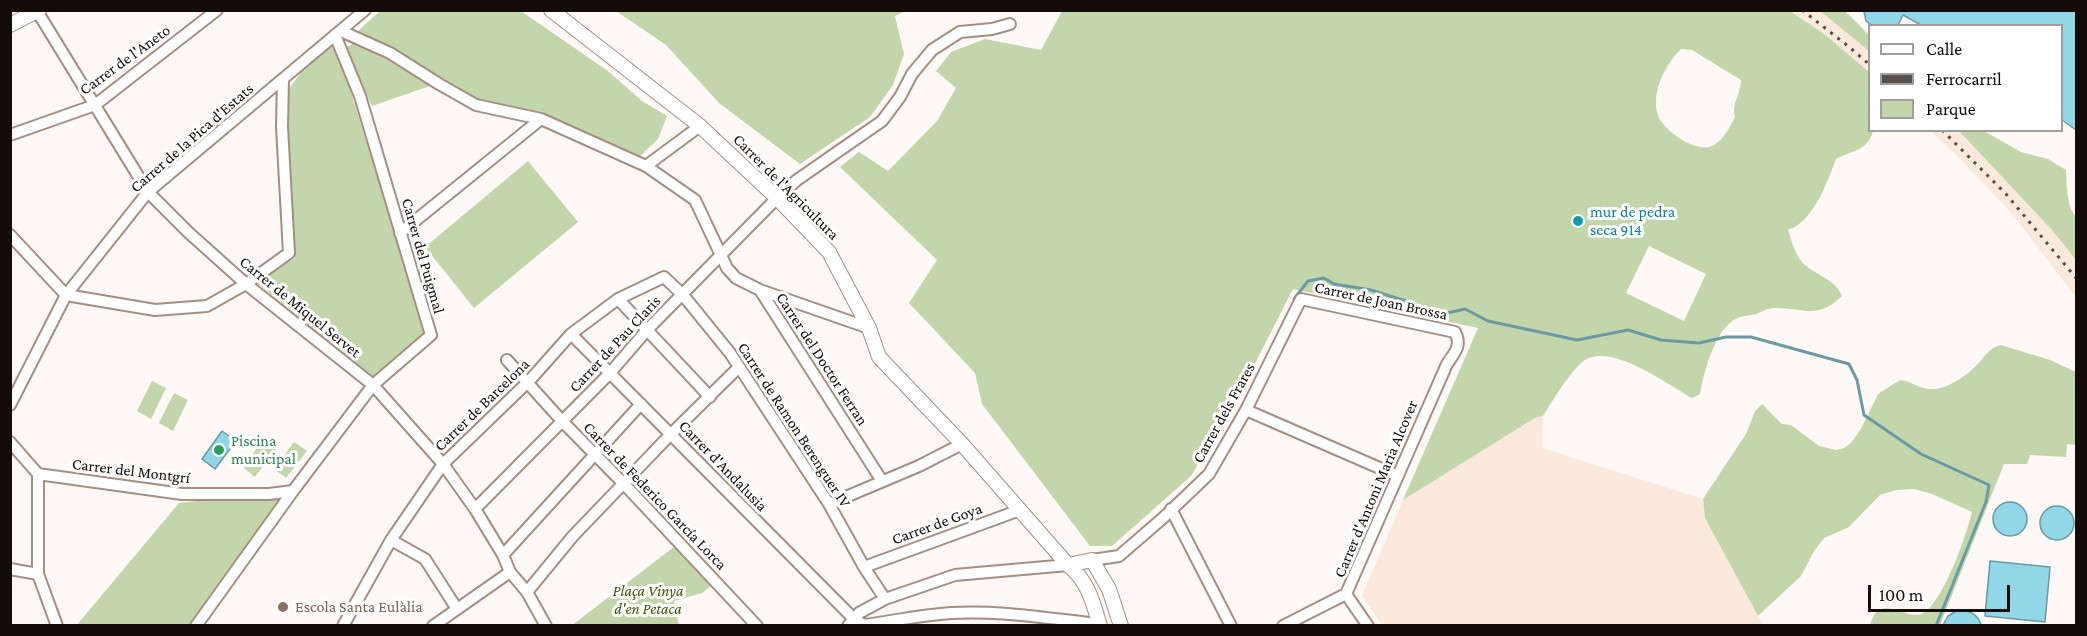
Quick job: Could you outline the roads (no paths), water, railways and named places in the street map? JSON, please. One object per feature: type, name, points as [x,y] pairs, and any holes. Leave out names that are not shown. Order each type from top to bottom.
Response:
[{"type":"street","name":"Carrer de l'Aneto","points":[[10,135],[95,105],[217,10]]},
{"type":"street","name":"Carrer de la Pica d'Estats","points":[[10,405],[66,296],[148,192],[365,10]]},
{"type":"street","name":"Carrer de l'Agricultura","points":[[551,10],[700,126],[777,198],[829,252],[869,328],[879,357],[962,444],[1068,565],[1079,573],[1087,587],[1100,625]]},
{"type":"street","name":"Carrer de Miquel Servet","points":[[38,11],[148,192],[246,284],[374,385],[443,464],[475,509],[503,555],[510,572],[527,592],[546,626]]},
{"type":"street","points":[[10,25],[38,11]]},
{"type":"street","name":"Carrer de Pau Claris","points":[[475,509],[610,373],[647,330],[777,198],[807,173],[882,121],[900,97],[912,74],[932,50],[960,32],[992,29],[1010,24]]},
{"type":"street","name":"Carrer del Doctor Ferran","points":[[338,33],[390,53],[476,105],[541,119],[646,166],[695,200],[721,257],[736,278],[760,290],[882,481]]},
{"type":"street","name":"Carrer del Puigmal","points":[[196,626],[293,491],[374,385],[430,335],[360,96],[338,33]]},
{"type":"street","points":[[10,235],[66,296],[155,310],[207,306],[246,284],[290,254],[282,127],[283,79]]},
{"type":"street","points":[[400,233],[541,119]]},
{"type":"street","points":[[646,166],[700,126]]},
{"type":"street","name":"Carrer de Ramon Berenguer IV","points":[[664,277],[683,295],[730,353],[830,504],[864,567],[885,599]]},
{"type":"street","name":"Carrer de Barcelona","points":[[343,626],[391,540],[443,464],[527,382],[571,334],[618,299],[664,277]]},
{"type":"street","points":[[760,290],[869,328]]},
{"type":"street","points":[[618,299],[710,397]]},
{"type":"street","name":"Carrer de Joan Brossa","points":[[1301,299],[1455,332]]},
{"type":"street","name":"Carrer dels Frares","points":[[1092,560],[1119,556],[1209,474],[1246,410],[1301,299]]},
{"type":"street","name":"Carrer d'Antoni Maria Alcover","points":[[1283,626],[1346,594],[1447,364],[1459,347],[1459,340],[1455,332]]},
{"type":"street","name":"Carrer d'Andalusia","points":[[571,334],[851,622]]},
{"type":"street","name":"Carrer de Federico García Lorca","points":[[507,360],[757,626]]},
{"type":"street","points":[[527,592],[573,536],[739,367]]},
{"type":"street","points":[[503,555],[641,405]]},
{"type":"street","points":[[1246,410],[1398,476]]},
{"type":"street","points":[[10,442],[38,474],[38,574],[57,626]]},
{"type":"street","points":[[830,504],[919,466],[962,444]]},
{"type":"street","name":"Carrer del Montgrí","points":[[38,474],[182,494],[269,494],[293,491]]},
{"type":"street","points":[[1171,509],[1231,626]]},
{"type":"street","name":"Carrer de Goya","points":[[864,567],[1020,510]]},
{"type":"street","points":[[391,540],[425,559],[457,609]]},
{"type":"street","points":[[851,622],[859,614],[885,599],[955,575],[1068,565],[1092,560],[1108,589],[1121,626]]},
{"type":"street","points":[[10,569],[38,574]]},
{"type":"street","points":[[433,626],[510,572]]},
{"type":"street","points":[[1346,594],[1368,626]]},
{"type":"street","points":[[851,622],[864,625],[951,613],[1013,620],[1100,625]]},
{"type":"street","points":[[951,613],[951,626]]},
{"type":"water","points":[[1864,11],[2076,11],[2076,130],[2063,121],[2063,24],[1919,24],[1903,15],[1898,24],[1870,24],[1866,21]]},
{"type":"water","name":"Piscina municipal","points":[[222,431],[236,441],[215,469],[202,459]]},
{"type":"water","points":[[2010,502],[2022,507],[2027,519],[2022,531],[2010,536],[1998,531],[1993,519],[1998,507]]},
{"type":"water","points":[[2057,506],[2069,511],[2074,523],[2069,535],[2057,540],[2045,535],[2040,523],[2045,511]]},
{"type":"water","points":[[1990,561],[2050,567],[2045,622],[1985,616]]},
{"type":"water","points":[[1958,610],[1972,613],[1981,625],[1943,625],[1948,616]]},
{"type":"waterway","points":[[1294,299],[1308,281],[1324,278],[1334,284],[1371,290],[1412,303],[1432,313],[1443,314],[1465,309],[1488,321],[1577,340],[1628,330],[1661,340],[1699,343],[1726,337],[1751,337],[1849,364],[1857,380],[1864,415],[1921,454],[1989,485],[1986,502],[1936,626]]},
{"type":"railway","points":[[1802,10],[1868,63]]},
{"type":"railway","points":[[1944,132],[2006,194],[2076,278]]},
{"type":"place","name":"mur de pedra seca 914","points":[[1578,221]]},
{"type":"place","name":"Piscina municipal","points":[[219,450]]},
{"type":"place","name":"Escola Santa Eulàlia","points":[[283,607]]},
{"type":"park label","name":"Plaça Vinya d'en Petaca","points":[[648,600]]}]
